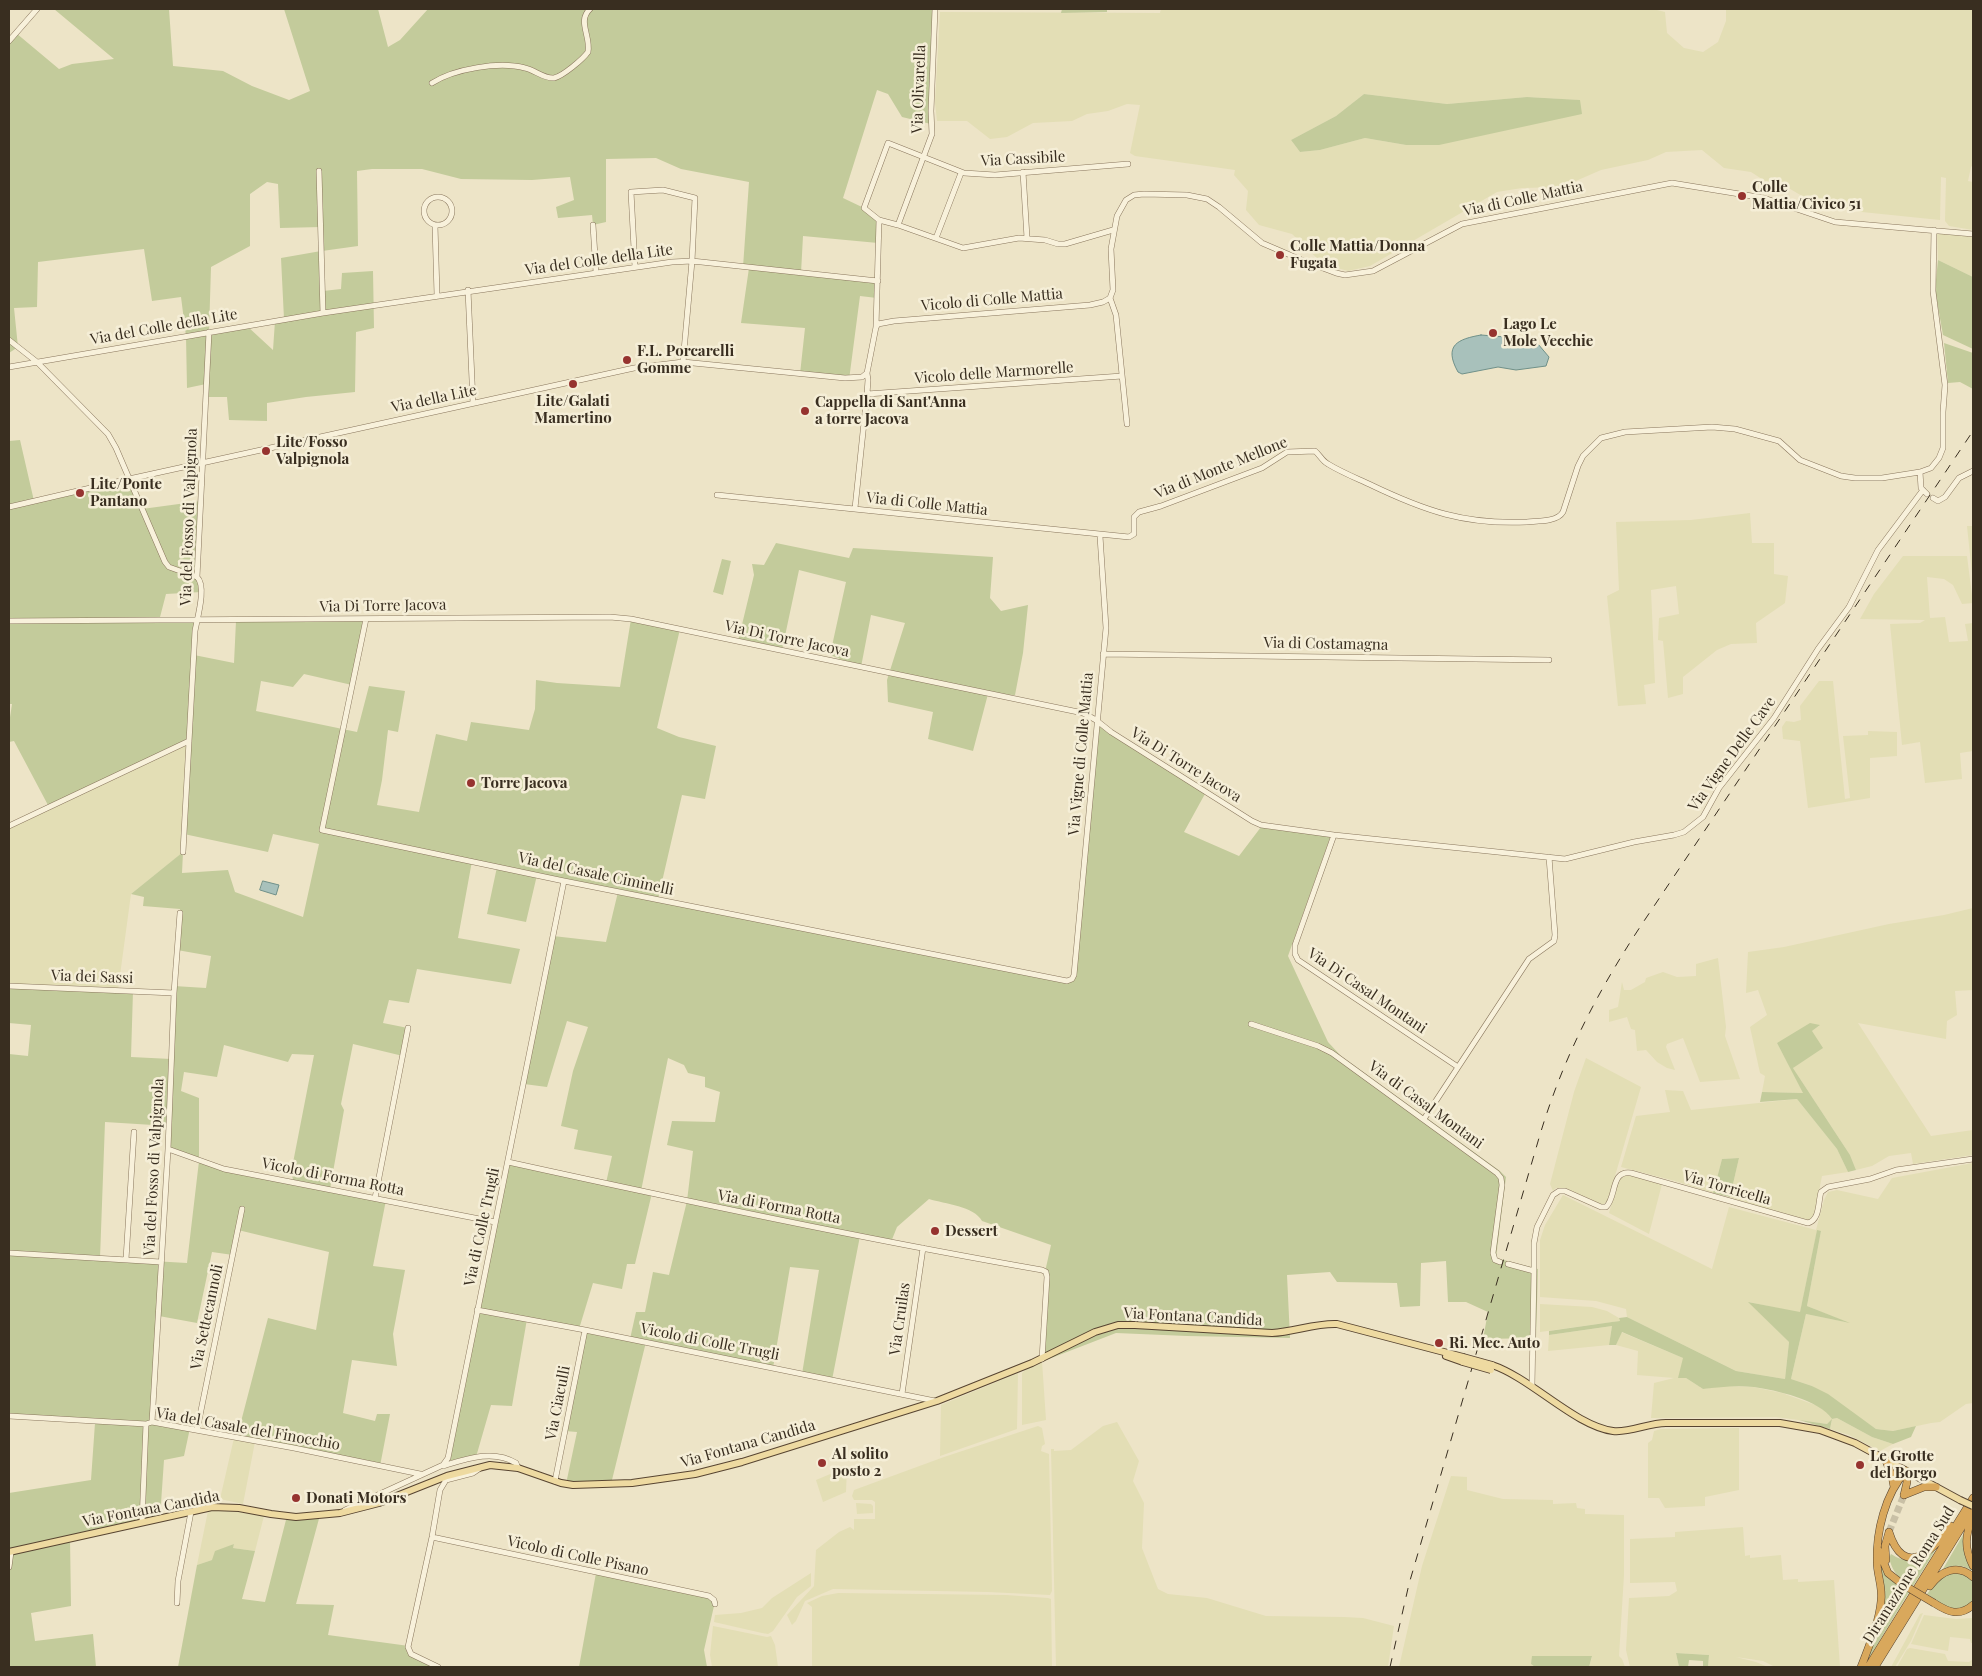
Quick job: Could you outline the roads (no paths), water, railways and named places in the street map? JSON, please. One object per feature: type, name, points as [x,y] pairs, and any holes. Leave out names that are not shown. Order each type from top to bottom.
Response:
[{"type":"highway","points":[[1886,1461],[1893,1478],[1894,1488]]},
{"type":"highway","points":[[1861,1667],[1876,1625],[1881,1602],[1882,1586],[1877,1563],[1884,1512],[1894,1488],[1906,1472]]},
{"type":"highway","points":[[1906,1472],[1907,1482],[1904,1495],[1924,1487],[1936,1487]]},
{"type":"highway","points":[[1888,1573],[1885,1551],[1889,1532],[1895,1549],[1900,1554],[1912,1557],[1922,1555],[1939,1541],[1973,1496]]},
{"type":"highway","name":"Diramazione Roma Sud","points":[[1868,1667],[1973,1496]]},
{"type":"highway","name":"Diramazione Roma Sud","points":[[1875,1667],[1973,1508]]},
{"type":"highway","points":[[1973,1516],[1967,1532],[1966,1542],[1967,1552],[1973,1566]]},
{"type":"highway","points":[[1878,1549],[1888,1573],[1902,1584],[1934,1603],[1946,1610],[1957,1613],[1973,1605]]},
{"type":"highway","points":[[1881,1659],[1936,1579],[1944,1573],[1955,1569],[1964,1570],[1973,1577]]},
{"type":"main road","name":"Via Fontana Candida","points":[[10,1552],[142,1522],[222,1507],[296,1517],[340,1513],[373,1505],[436,1480],[481,1466],[498,1465],[518,1468],[571,1485],[632,1483],[698,1473],[742,1462],[937,1401],[968,1390],[1042,1358],[1096,1332],[1125,1325],[1272,1333],[1289,1332],[1321,1324],[1337,1324],[1426,1348],[1515,1376],[1579,1416],[1610,1430],[1624,1430],[1666,1423],[1780,1423],[1806,1427],[1839,1436],[1973,1508]]},
{"type":"street","points":[[9,41],[37,9]]},
{"type":"street","points":[[432,83],[457,72],[496,66],[522,67],[548,77],[558,76],[588,52],[584,20],[586,13],[590,9]]},
{"type":"street","name":"Via Olivarella","points":[[898,225],[932,134],[931,111],[935,9]]},
{"type":"street","name":"Via Cassibile","points":[[879,220],[864,208],[888,143],[961,173],[994,175],[1128,164]]},
{"type":"street","points":[[319,171],[323,313]]},
{"type":"street","points":[[1024,172],[1027,238]]},
{"type":"street","points":[[936,238],[961,173]]},
{"type":"street","name":"Via di Colle Mattia","points":[[1127,424],[1116,315],[1110,298],[1113,290],[1110,253],[1113,230],[1122,205],[1131,197],[1157,193],[1207,199],[1265,245],[1336,273],[1358,274],[1376,269],[1464,223],[1672,182],[1764,198],[1832,221],[1973,234]]},
{"type":"street","points":[[635,267],[631,192],[663,190],[695,198],[692,261],[683,362]]},
{"type":"street","points":[[439,198],[450,204],[452,213],[444,224],[435,225],[428,221],[424,209],[428,202],[439,198]]},
{"type":"street","points":[[855,508],[867,394],[867,373],[876,327],[879,220],[963,248],[1019,238],[1065,244],[1113,230]]},
{"type":"street","points":[[435,225],[436,295]]},
{"type":"street","points":[[593,225],[596,272]]},
{"type":"street","points":[[1920,472],[1930,469],[1935,464],[1942,455],[1944,445],[1943,412],[1945,382],[1933,291],[1934,230]]},
{"type":"street","name":"Via del Colle della Lite","points":[[9,367],[436,295],[672,262],[692,261],[878,282]]},
{"type":"street","points":[[468,290],[473,403]]},
{"type":"street","name":"Vicolo di Colle Mattia","points":[[876,327],[878,324],[894,320],[1094,305],[1110,298]]},
{"type":"street","name":"Via del Fosso di Valpignola","points":[[183,852],[195,631],[198,621],[201,582],[197,576],[209,332]]},
{"type":"street","points":[[9,340],[37,362],[109,436],[116,448],[165,564],[197,576]]},
{"type":"street","name":"Via della Lite","points":[[9,507],[634,368],[683,362],[845,378],[862,377],[867,373]]},
{"type":"street","name":"Vicolo delle Marmorelle","points":[[867,394],[1122,376]]},
{"type":"street","name":"Via di Monte Mellone","points":[[1132,536],[1135,516],[1139,512],[1161,506],[1262,468],[1286,452],[1311,450],[1316,452],[1330,465],[1396,497],[1445,515],[1483,521],[1512,522],[1543,520],[1561,515],[1582,459],[1601,438],[1625,432],[1712,426],[1730,428],[1779,441],[1799,459],[1847,477],[1880,479],[1920,472]]},
{"type":"street","points":[[1933,498],[1938,501],[1943,499],[1958,479],[1973,470]]},
{"type":"street","name":"Via Vigne Delle Cave","points":[[1334,835],[1571,858],[1634,842],[1674,835],[1688,829],[1700,820],[1719,788],[1773,720],[1818,649],[1849,608],[1878,550],[1925,492],[1921,486],[1920,472]]},
{"type":"street","name":"Via di Colle Mattia","points":[[718,495],[855,508],[1100,536],[1132,536]]},
{"type":"street","name":"Via Vigne di Colle Mattia","points":[[1074,975],[1106,620],[1100,536]]},
{"type":"street","name":"Via Di Torre Jacova","points":[[9,622],[601,617],[631,619],[1077,712],[1096,720],[1111,732],[1256,823],[1334,835]]},
{"type":"street","name":"Via del Casale Ciminelli","points":[[366,619],[322,830],[564,881],[1064,981],[1070,980],[1074,975]]},
{"type":"street","name":"Via di Costamagna","points":[[1103,654],[1549,660]]},
{"type":"street","points":[[9,826],[188,741]]},
{"type":"street","name":"Via Di Casal Montani","points":[[1334,835],[1295,945],[1294,951],[1297,959],[1458,1067]]},
{"type":"street","points":[[1424,1119],[1527,962],[1551,945],[1555,937],[1549,857]]},
{"type":"street","name":"Via di Colle Trugli","points":[[340,1513],[358,1503],[433,1470],[444,1464],[449,1456],[564,881]]},
{"type":"street","name":"Via del Fosso di Valpignola","points":[[152,1422],[168,1149],[174,992],[180,913]]},
{"type":"street","name":"Via dei Sassi","points":[[9,986],[174,992]]},
{"type":"street","name":"Via di Casal Montani","points":[[1251,1024],[1330,1051],[1500,1176],[1502,1187],[1493,1253],[1495,1260],[1500,1262]]},
{"type":"street","points":[[375,1198],[408,1028]]},
{"type":"street","points":[[126,1260],[134,1132]]},
{"type":"street","name":"Vicolo di Forma Rotta","points":[[168,1149],[223,1169],[495,1222]]},
{"type":"street","name":"Via Torricella","points":[[1534,1271],[1536,1229],[1553,1195],[1560,1191],[1565,1191],[1601,1207],[1606,1207],[1610,1203],[1618,1176],[1623,1173],[1631,1173],[1808,1223],[1816,1218],[1820,1194],[1828,1187],[1870,1179],[1896,1170],[1973,1159]]},
{"type":"street","name":"Via di Forma Rotta","points":[[508,1162],[679,1199],[988,1262],[1046,1272],[1042,1358]]},
{"type":"street","name":"Via Settecannoli","points":[[197,1430],[242,1209]]},
{"type":"street","name":"Via Cruilas","points":[[902,1394],[923,1248]]},
{"type":"street","points":[[9,1253],[161,1262]]},
{"type":"street","points":[[1508,1264],[1534,1271],[1532,1386]]},
{"type":"street","name":"Vicolo di Colle Trugli","points":[[477,1310],[937,1401]]},
{"type":"street","name":"Via Ciaculli","points":[[555,1481],[585,1330]]},
{"type":"street","name":"Via del Casale del Finocchio","points":[[9,1416],[146,1424],[152,1422],[421,1474]]},
{"type":"street","points":[[142,1522],[146,1424]]},
{"type":"street","points":[[433,1470],[467,1459],[488,1456],[510,1460],[516,1463],[518,1468]]},
{"type":"street","points":[[438,1667],[409,1651],[409,1646],[440,1492],[443,1483],[473,1473],[481,1466]]},
{"type":"street","points":[[176,1603],[178,1581],[191,1512]]},
{"type":"street","name":"Vicolo di Colle Pisano","points":[[432,1537],[709,1596],[713,1598],[715,1604]]},
{"type":"street","points":[[9,1566],[10,1552]]},
{"type":"water","name":"Lago Le Mole Vecchie","points":[[1481,335],[1517,338],[1538,344],[1549,357],[1546,366],[1516,370],[1498,367],[1462,374],[1458,372],[1452,355],[1455,345],[1460,341]]},
{"type":"water","points":[[263,881],[279,885],[276,895],[260,890]]},
{"type":"tunnel","points":[[1889,1532],[1904,1495]]},
{"type":"railway","points":[[1390,1667],[1409,1584],[1539,1138],[1558,1081],[1582,1027],[1610,975],[1642,924],[1973,431]]},
{"type":"place","name":"Colle Mattia/Civico 51","points":[[1742,196]]},
{"type":"place","name":"Colle Mattia/Donna Fugata","points":[[1280,255]]},
{"type":"place","name":"Lago Le Mole Vecchie","points":[[1493,333]]},
{"type":"place","name":"F.L. Porcarelli Gomme","points":[[627,360]]},
{"type":"place","name":"Lite/Galati Mamertino","points":[[573,384]]},
{"type":"place","name":"Cappella di Sant'Anna a torre Jacova","points":[[805,411]]},
{"type":"place","name":"Lite/Fosso Valpignola","points":[[266,451]]},
{"type":"place","name":"Lite/Ponte Pantano","points":[[80,493]]},
{"type":"place","name":"Torre Jacova","points":[[471,783]]},
{"type":"place","name":"Dessert","points":[[935,1231]]},
{"type":"place","name":"Ri. Mec. Auto","points":[[1439,1343]]},
{"type":"place","name":"Al solito posto 2","points":[[822,1463]]},
{"type":"place","name":"Le Grotte del Borgo","points":[[1860,1465]]},
{"type":"place","name":"Donati Motors","points":[[296,1498]]}]
